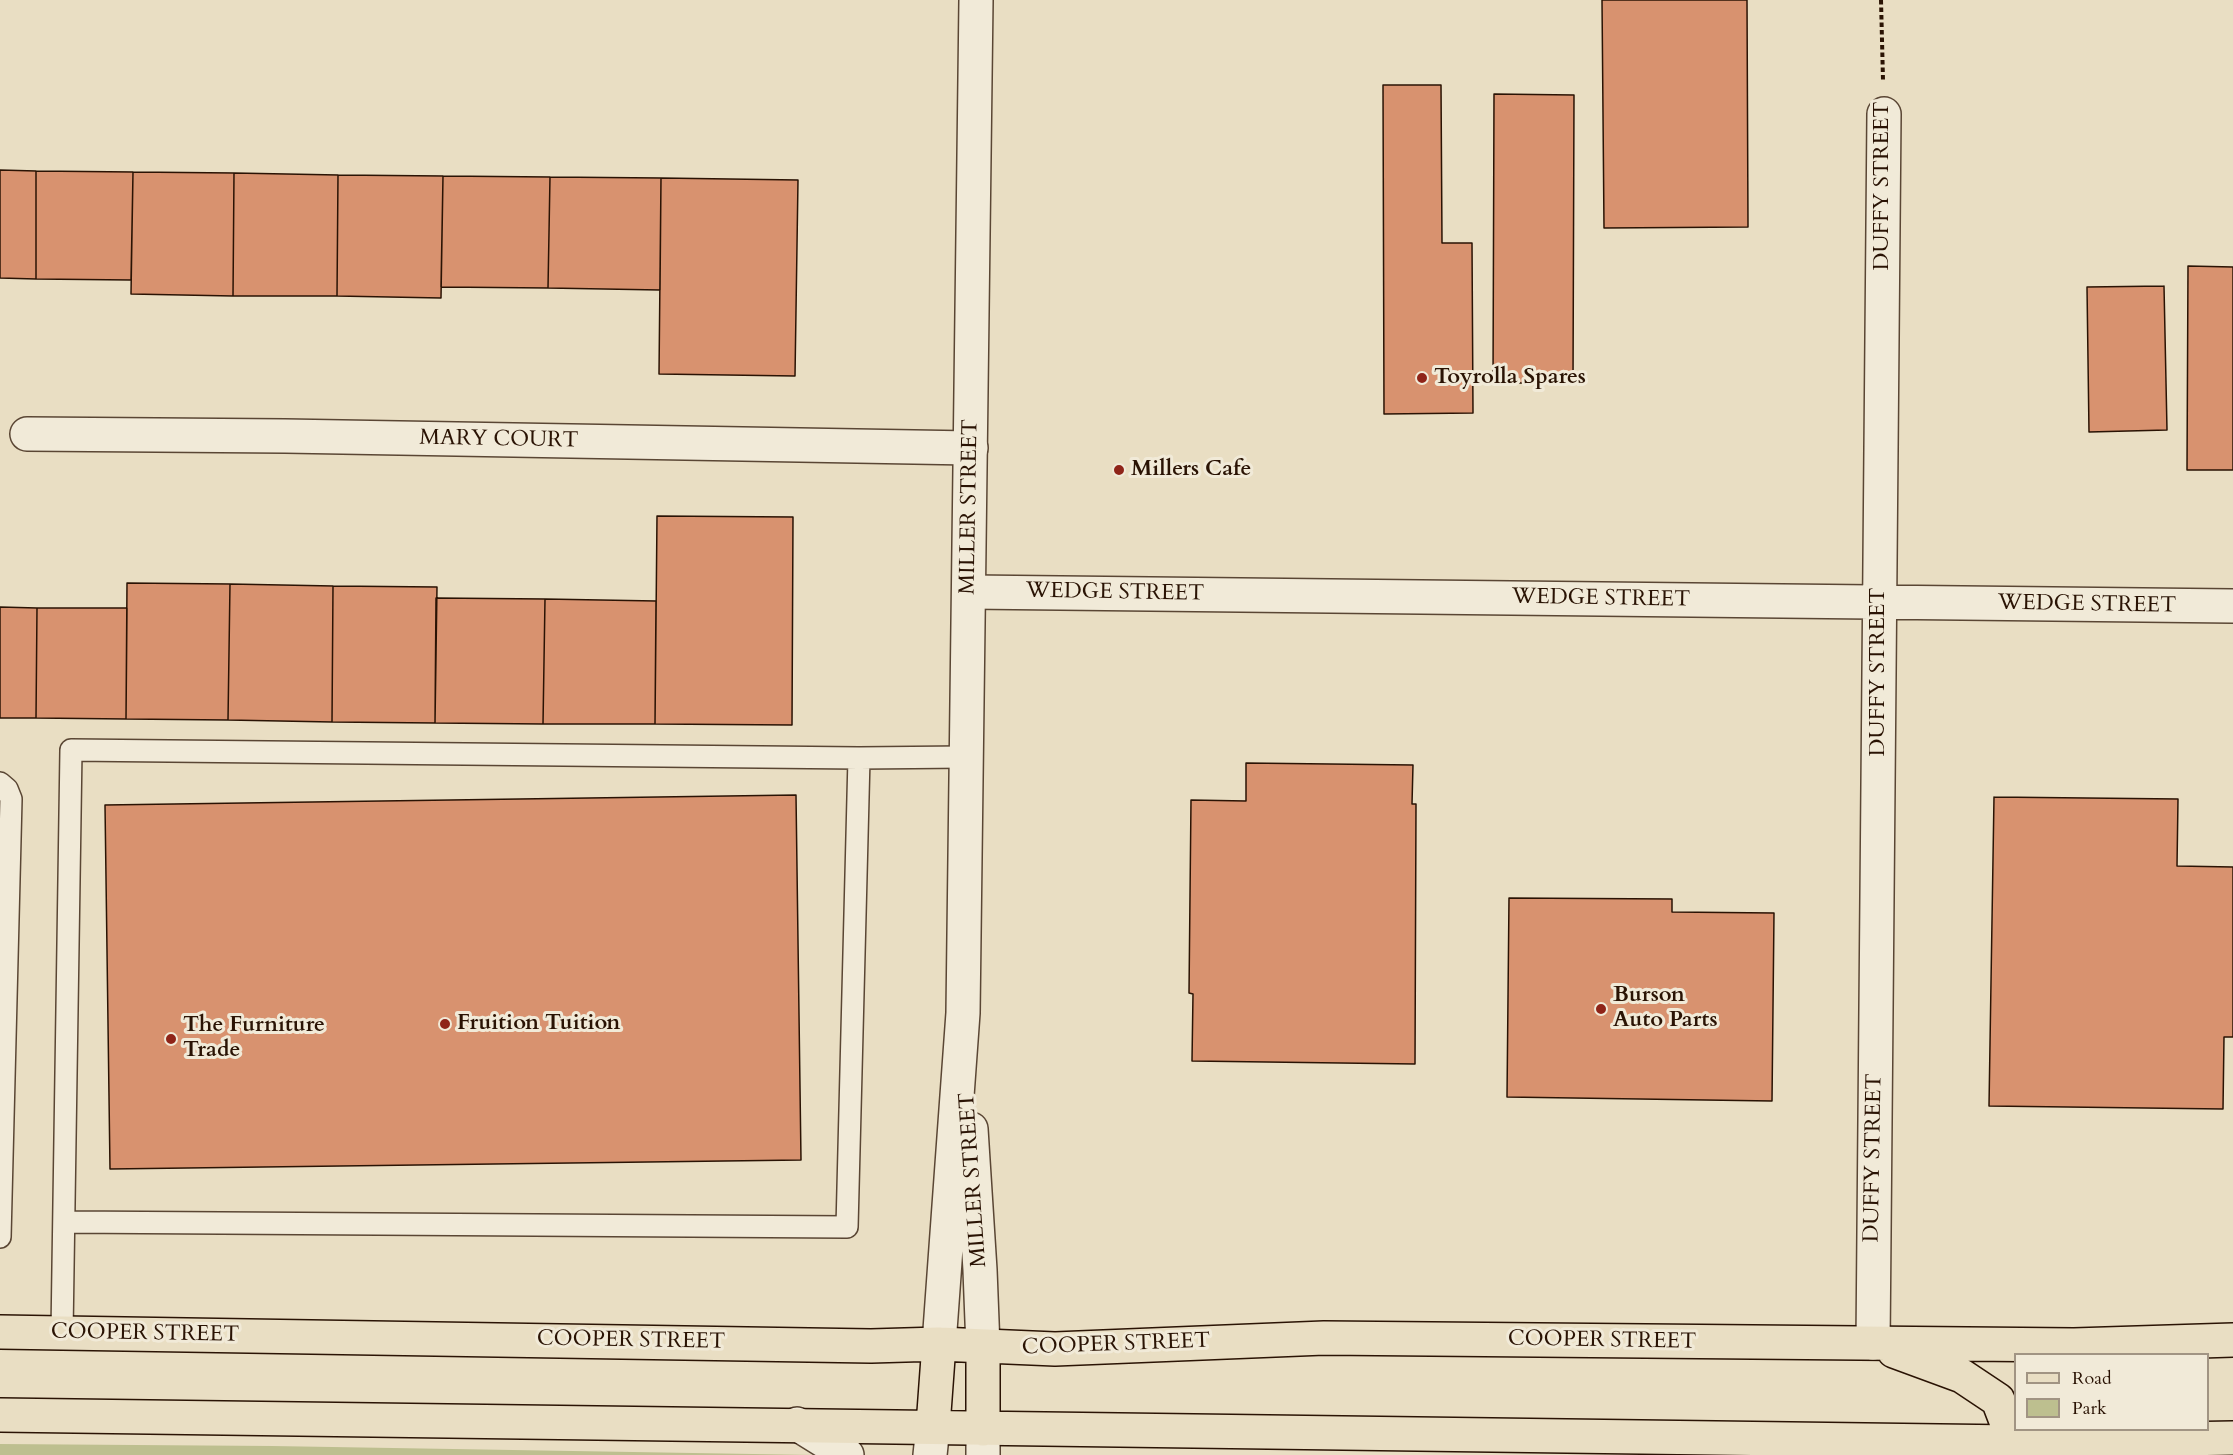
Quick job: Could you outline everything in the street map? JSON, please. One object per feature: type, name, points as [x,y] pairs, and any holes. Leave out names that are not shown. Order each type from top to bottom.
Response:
[{"type":"main road","name":"COOPER STREET","points":[[0,1332],[871,1346],[939,1344],[1055,1349],[1324,1338],[2074,1345],[2233,1340]]},
{"type":"main road","points":[[1873,1343],[1962,1376],[1998,1400],[2014,1442]]},
{"type":"main road","points":[[931,1441],[939,1344]]},
{"type":"main road","points":[[982,1347],[983,1442]]},
{"type":"main road","points":[[0,1415],[797,1424],[931,1441],[983,1442],[2014,1442],[2233,1438]]},
{"type":"street","name":"MILLER STREET","points":[[939,1344],[963,1013],[976,0]]},
{"type":"street","name":"DUFFY STREET","points":[[1873,1343],[1884,114]]},
{"type":"street","name":"MARY COURT","points":[[27,434],[297,436],[971,448]]},
{"type":"street","name":"WEDGE STREET","points":[[970,592],[2233,606]]},
{"type":"street","name":"MILLER STREET","points":[[963,1013],[980,1270],[982,1347]]},
{"type":"street","points":[[797,1424],[847,1455]]},
{"type":"lane","points":[[62,1332],[71,750],[860,758],[966,757]]},
{"type":"lane","points":[[65,1221],[847,1227],[860,758]]},
{"type":"lane","points":[[0,783],[7,789],[11,799],[0,1237]]},
{"type":"path","name":"DUFFY STREET","points":[[1881,0],[1884,114]]},
{"type":"green space","points":[[0,1444],[272,1446],[813,1455],[0,1455]]},
{"type":"building","points":[[1602,0],[1747,0],[1748,227],[1604,228]]},
{"type":"building","points":[[1383,85],[1441,85],[1442,243],[1472,243],[1473,413],[1384,414]]},
{"type":"building","points":[[1494,94],[1574,95],[1573,383],[1493,383]]},
{"type":"building","points":[[0,170],[36,171],[36,279],[0,278]]},
{"type":"building","points":[[36,171],[133,172],[131,280],[36,279]]},
{"type":"building","points":[[133,172],[234,173],[233,296],[131,294]]},
{"type":"building","points":[[234,173],[338,175],[337,296],[233,296]]},
{"type":"building","points":[[338,175],[443,176],[441,298],[337,296]]},
{"type":"building","points":[[443,176],[550,177],[548,288],[441,287]]},
{"type":"building","points":[[550,177],[661,178],[660,290],[548,288]]},
{"type":"building","points":[[661,178],[798,180],[795,376],[659,374]]},
{"type":"building","points":[[2188,266],[2233,267],[2233,470],[2187,470]]},
{"type":"building","points":[[2164,286],[2167,430],[2089,432],[2087,287]]},
{"type":"building","points":[[657,516],[793,517],[792,725],[655,724]]},
{"type":"building","points":[[127,583],[230,584],[228,720],[126,719]]},
{"type":"building","points":[[230,584],[333,586],[332,722],[228,720]]},
{"type":"building","points":[[333,586],[437,587],[435,723],[332,722]]},
{"type":"building","points":[[436,598],[545,599],[543,724],[435,723]]},
{"type":"building","points":[[545,599],[656,601],[655,724],[543,724]]},
{"type":"building","points":[[0,607],[37,608],[36,718],[0,718]]},
{"type":"building","points":[[37,608],[127,608],[126,719],[36,718]]},
{"type":"building","points":[[1246,763],[1413,765],[1412,804],[1416,804],[1415,1064],[1192,1061],[1193,994],[1189,993],[1191,800],[1246,801]]},
{"type":"building","points":[[796,795],[801,1160],[110,1169],[105,805]]},
{"type":"building","points":[[1994,797],[2178,799],[2177,866],[2233,867],[2233,1037],[2224,1037],[2223,1109],[1989,1106]]},
{"type":"building","points":[[1509,898],[1672,899],[1672,912],[1774,913],[1772,1101],[1507,1097]]},
{"type":"place","name":"Toyrolla Spares","points":[[1422,378]]},
{"type":"place","name":"Millers Cafe","points":[[1119,470]]},
{"type":"place","name":"Burson Auto Parts","points":[[1601,1009]]},
{"type":"place","name":"Fruition Tuition","points":[[445,1024]]},
{"type":"place","name":"The Furniture Trade","points":[[171,1039]]}]
